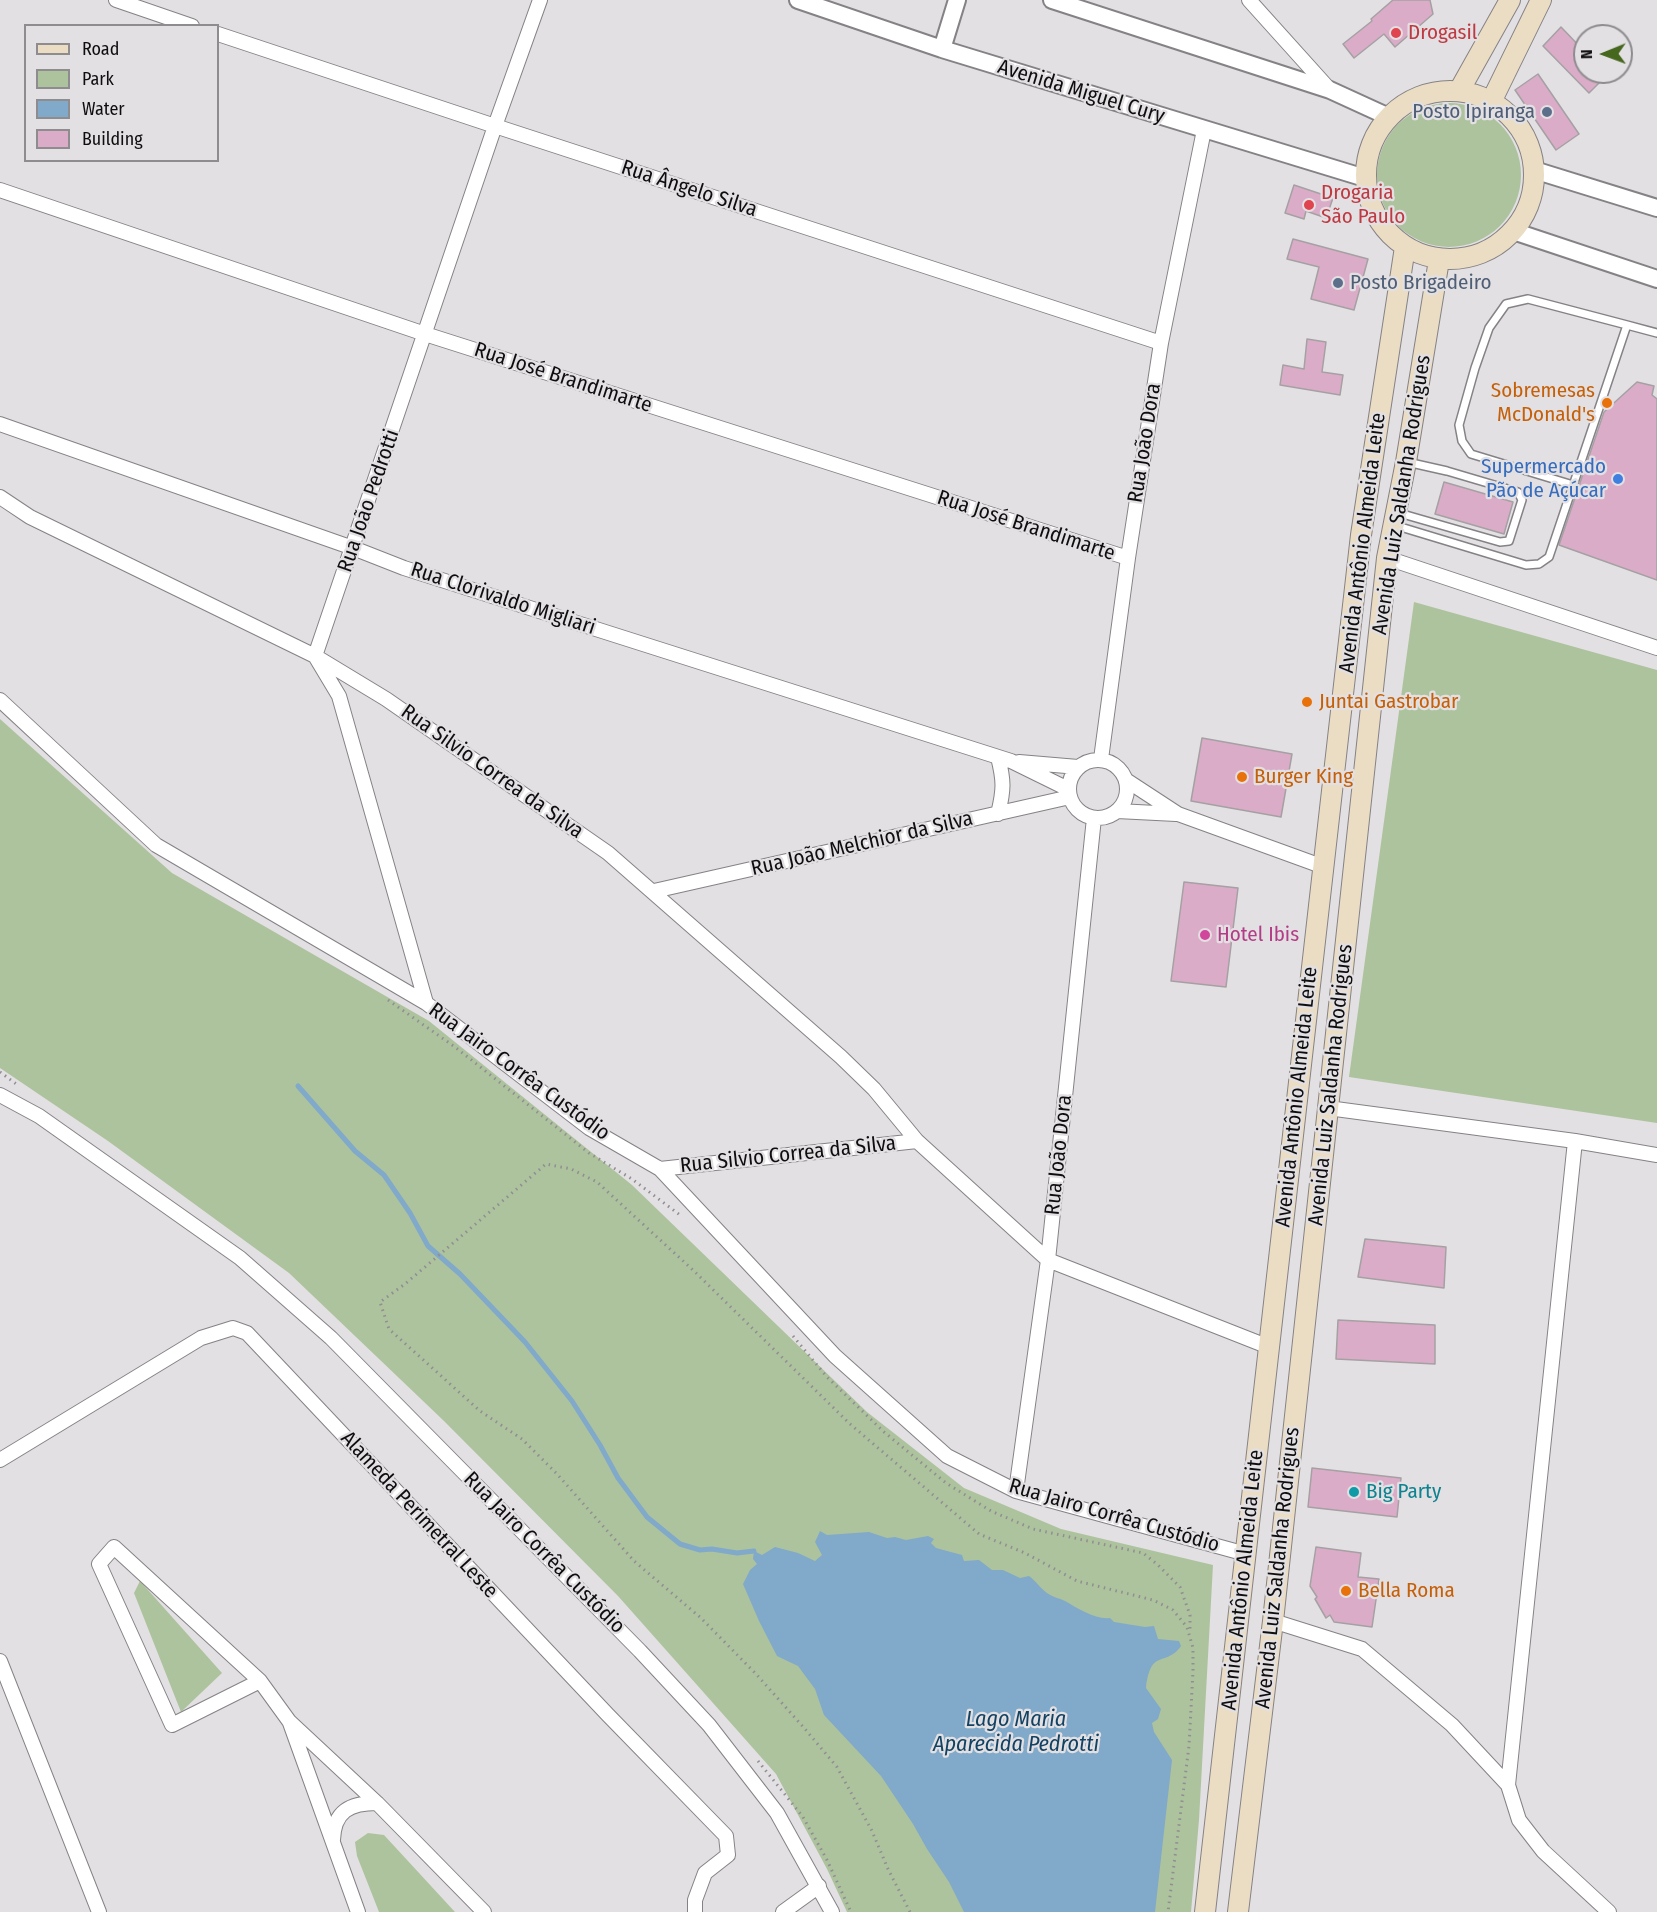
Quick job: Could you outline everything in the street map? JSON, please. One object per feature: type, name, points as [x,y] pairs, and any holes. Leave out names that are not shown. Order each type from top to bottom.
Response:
[{"type":"main road","points":[[1459,91],[1510,0]]},
{"type":"main road","points":[[1491,102],[1541,0]]},
{"type":"main road","points":[[1459,91],[1491,102],[1513,119],[1528,143],[1534,170],[1532,192],[1525,213],[1513,231],[1494,248],[1471,258],[1439,260],[1405,247],[1384,229],[1371,205],[1365,178],[1368,156],[1376,135],[1389,117],[1409,101],[1433,92],[1459,91]]},
{"type":"main road","name":"Avenida Antônio Almeida Leite","points":[[1205,1912],[1361,535],[1405,247]]},
{"type":"main road","name":"Avenida Luiz Saldanha Rodrigues","points":[[1238,1912],[1273,1621],[1387,558],[1406,462],[1439,260]]},
{"type":"street","points":[[116,0],[186,24]]},
{"type":"street","name":"Rua João Pedrotti","points":[[315,656],[540,0]]},
{"type":"street","name":"Avenida Miguel Cury","points":[[798,0],[942,49],[1365,178]]},
{"type":"street","points":[[942,49],[957,0]]},
{"type":"street","points":[[1052,0],[1330,90],[1389,117]]},
{"type":"street","points":[[1249,0],[1330,90]]},
{"type":"street","name":"Rua Ângelo Silva","points":[[219,34],[1161,343]]},
{"type":"street","name":"Rua João Dora","points":[[1101,759],[1128,558],[1161,343],[1204,130]]},
{"type":"street","points":[[1534,170],[1657,208]]},
{"type":"street","name":"Rua José Brandimarte","points":[[0,190],[425,334],[1128,558]]},
{"type":"street","points":[[1513,231],[1657,279]]},
{"type":"street","name":"Rua Clorivaldo Migliari","points":[[0,424],[416,572],[1011,761],[1069,793]]},
{"type":"street","name":"Rua Silvio Correa da Silva","points":[[0,497],[30,517],[315,656],[386,699],[598,846],[654,891],[841,1057],[874,1089],[917,1141],[1048,1260],[1269,1347]]},
{"type":"street","points":[[1387,558],[1657,648]]},
{"type":"street","points":[[315,656],[339,696],[426,1004]]},
{"type":"street","name":"Rua Jairo Corrêa Custódio","points":[[0,700],[156,845],[426,1004],[589,1128],[660,1168],[835,1356],[947,1456],[1016,1491],[1246,1554]]},
{"type":"street","points":[[998,757],[1003,778],[1003,792],[998,814]]},
{"type":"street","points":[[1178,814],[1117,811],[1102,818],[1094,818],[1079,811],[1069,793],[1073,773],[1085,762],[1101,759],[1117,766],[1126,780],[1178,814],[1324,867]]},
{"type":"street","name":"Rua Clorivaldo Migliari","points":[[1011,761],[1078,766]]},
{"type":"street","points":[[1117,811],[1126,797],[1126,780]]},
{"type":"street","name":"Rua João Melchior da Silva","points":[[654,891],[998,814],[1069,793]]},
{"type":"street","name":"Rua João Dora","points":[[1016,1491],[1048,1260],[1094,818]]},
{"type":"street","name":"Rua Jairo Corrêa Custódio","points":[[0,1095],[39,1116],[240,1258],[332,1338],[632,1643],[709,1725],[777,1813],[832,1912]]},
{"type":"street","points":[[1328,1108],[1575,1141],[1657,1155]]},
{"type":"street","name":"Rua Silvio Correa da Silva","points":[[660,1168],[917,1141]]},
{"type":"street","points":[[1575,1141],[1508,1785],[1518,1820],[1543,1851],[1609,1912]]},
{"type":"street","name":"Alameda Perimetral Leste","points":[[0,1460],[201,1338],[233,1328],[247,1333],[608,1715],[726,1836],[728,1855],[705,1873],[695,1900],[695,1912]]},
{"type":"street","points":[[260,1681],[172,1725],[99,1563],[114,1547],[260,1681],[290,1721],[377,1803],[484,1912]]},
{"type":"street","points":[[1273,1621],[1362,1649],[1452,1725],[1508,1785]]},
{"type":"street","points":[[0,1661],[99,1912]]},
{"type":"street","points":[[290,1721],[358,1912]]},
{"type":"street","points":[[333,1845],[334,1827],[343,1812],[359,1803],[377,1803]]},
{"type":"street","points":[[783,1912],[819,1886]]},
{"type":"lane","points":[[1573,485],[1471,454],[1461,441],[1459,425],[1489,328],[1506,304],[1528,299],[1657,333]]},
{"type":"lane","points":[[1395,519],[1526,566],[1539,564],[1549,557],[1627,325]]},
{"type":"lane","points":[[1395,519],[1506,543],[1509,541],[1522,500],[1518,492],[1447,471],[1406,462]]},
{"type":"path","points":[[386,998],[455,1047],[589,1153],[642,1186],[682,1216]]},
{"type":"path","points":[[910,1912],[872,1831],[837,1767],[805,1728],[701,1618],[634,1561],[557,1474],[522,1439],[480,1411],[389,1329],[380,1302],[405,1284],[546,1164],[571,1169],[597,1182],[694,1270],[850,1424],[979,1534],[1025,1553],[1077,1581],[1153,1600],[1173,1610],[1187,1627],[1193,1648],[1193,1671],[1189,1746],[1168,1912]]},
{"type":"path","points":[[792,1335],[827,1377],[884,1432],[946,1483],[991,1511],[1033,1529],[1143,1553],[1180,1587],[1190,1615],[1190,1637]]},
{"type":"green space","points":[[1449,103],[1477,109],[1500,124],[1515,147],[1521,175],[1515,203],[1500,226],[1477,241],[1449,247],[1421,241],[1398,226],[1383,203],[1377,175],[1383,147],[1398,124],[1421,109]]},
{"type":"green space","points":[[1414,602],[1657,670],[1657,1123],[1349,1077]]},
{"type":"green space","points":[[0,719],[172,873],[429,1021],[632,1185],[867,1412],[964,1488],[1061,1529],[1213,1565],[1199,1820],[1191,1912],[847,1912],[827,1869],[776,1774],[618,1596],[444,1421],[289,1273],[108,1141],[0,1068]]},
{"type":"green space","points":[[140,1581],[222,1673],[181,1712],[134,1593]]},
{"type":"green space","points":[[368,1833],[384,1835],[455,1912],[379,1912],[357,1856],[355,1842]]},
{"type":"water","name":"Lago Maria Aparecida Pedrotti","points":[[820,1531],[827,1535],[869,1532],[887,1538],[895,1537],[906,1540],[928,1536],[934,1539],[931,1543],[936,1548],[962,1555],[964,1561],[979,1560],[992,1570],[1003,1570],[1020,1578],[1029,1576],[1049,1594],[1087,1613],[1110,1618],[1114,1622],[1145,1627],[1154,1626],[1158,1639],[1179,1641],[1181,1646],[1175,1652],[1155,1662],[1151,1667],[1146,1688],[1161,1709],[1158,1719],[1152,1723],[1154,1732],[1172,1760],[1155,1912],[964,1912],[949,1882],[881,1776],[824,1715],[815,1689],[798,1666],[777,1656],[743,1584],[750,1570],[757,1564],[753,1559],[754,1551],[762,1555],[775,1547],[798,1553],[815,1561],[822,1555],[815,1542]]},
{"type":"building","name":"Drogasil","points":[[1393,0],[1430,0],[1433,14],[1395,47],[1384,34],[1354,58],[1343,44],[1372,21],[1371,19]]},
{"type":"building","points":[[1561,27],[1573,40],[1573,77],[1543,46]]},
{"type":"building","name":"Posto Ipiranga","points":[[1538,74],[1579,134],[1556,150],[1515,90]]},
{"type":"building","points":[[1580,84],[1598,84],[1589,93]]},
{"type":"building","name":"Drogaria São Paulo","points":[[1294,185],[1333,198],[1326,218],[1306,211],[1304,219],[1285,213]]},
{"type":"building","name":"Posto Brigadeiro","points":[[1293,239],[1368,259],[1354,310],[1311,299],[1319,267],[1287,259]]},
{"type":"building","points":[[1307,339],[1326,342],[1322,372],[1343,375],[1340,395],[1280,385],[1283,365],[1304,369]]},
{"type":"building","name":"Supermercado Pão de Açúcar","points":[[1637,382],[1654,386],[1652,395],[1657,399],[1657,580],[1559,545],[1604,412]]},
{"type":"building","points":[[1444,482],[1513,502],[1504,534],[1435,514]]},
{"type":"building","name":"Burger King","points":[[1202,738],[1292,754],[1281,817],[1191,801]]},
{"type":"building","name":"Hotel Ibis","points":[[1184,882],[1238,888],[1226,987],[1171,981]]},
{"type":"building","points":[[1365,1239],[1446,1247],[1444,1288],[1358,1277]]},
{"type":"building","points":[[1338,1320],[1435,1325],[1435,1364],[1336,1359]]},
{"type":"building","name":"Big Party","points":[[1312,1468],[1401,1478],[1397,1517],[1308,1507]]},
{"type":"building","name":"Bella Roma","points":[[1316,1547],[1361,1553],[1358,1577],[1379,1579],[1372,1627],[1334,1622],[1330,1615],[1326,1618],[1310,1586]]},
{"type":"waterway","points":[[298,1086],[355,1151],[384,1175],[410,1213],[428,1246],[460,1274],[525,1342],[572,1401],[618,1478],[647,1517],[680,1544],[700,1550],[712,1549],[737,1553],[754,1551]]},
{"type":"place","name":"Drogasil","points":[[1396,33]]},
{"type":"place","name":"Posto Ipiranga","points":[[1547,112]]},
{"type":"place","name":"Drogaria São Paulo","points":[[1309,205]]},
{"type":"place","name":"Posto Brigadeiro","points":[[1338,283]]},
{"type":"place","name":"Sobremesas McDonald's","points":[[1607,403]]},
{"type":"place","name":"Supermercado Pão de Açúcar","points":[[1618,479]]},
{"type":"place","name":"Juntai Gastrobar","points":[[1307,702]]},
{"type":"place","name":"Burger King","points":[[1242,777]]},
{"type":"place","name":"Hotel Ibis","points":[[1205,935]]},
{"type":"place","name":"Big Party","points":[[1354,1492]]},
{"type":"place","name":"Bella Roma","points":[[1346,1591]]}]
